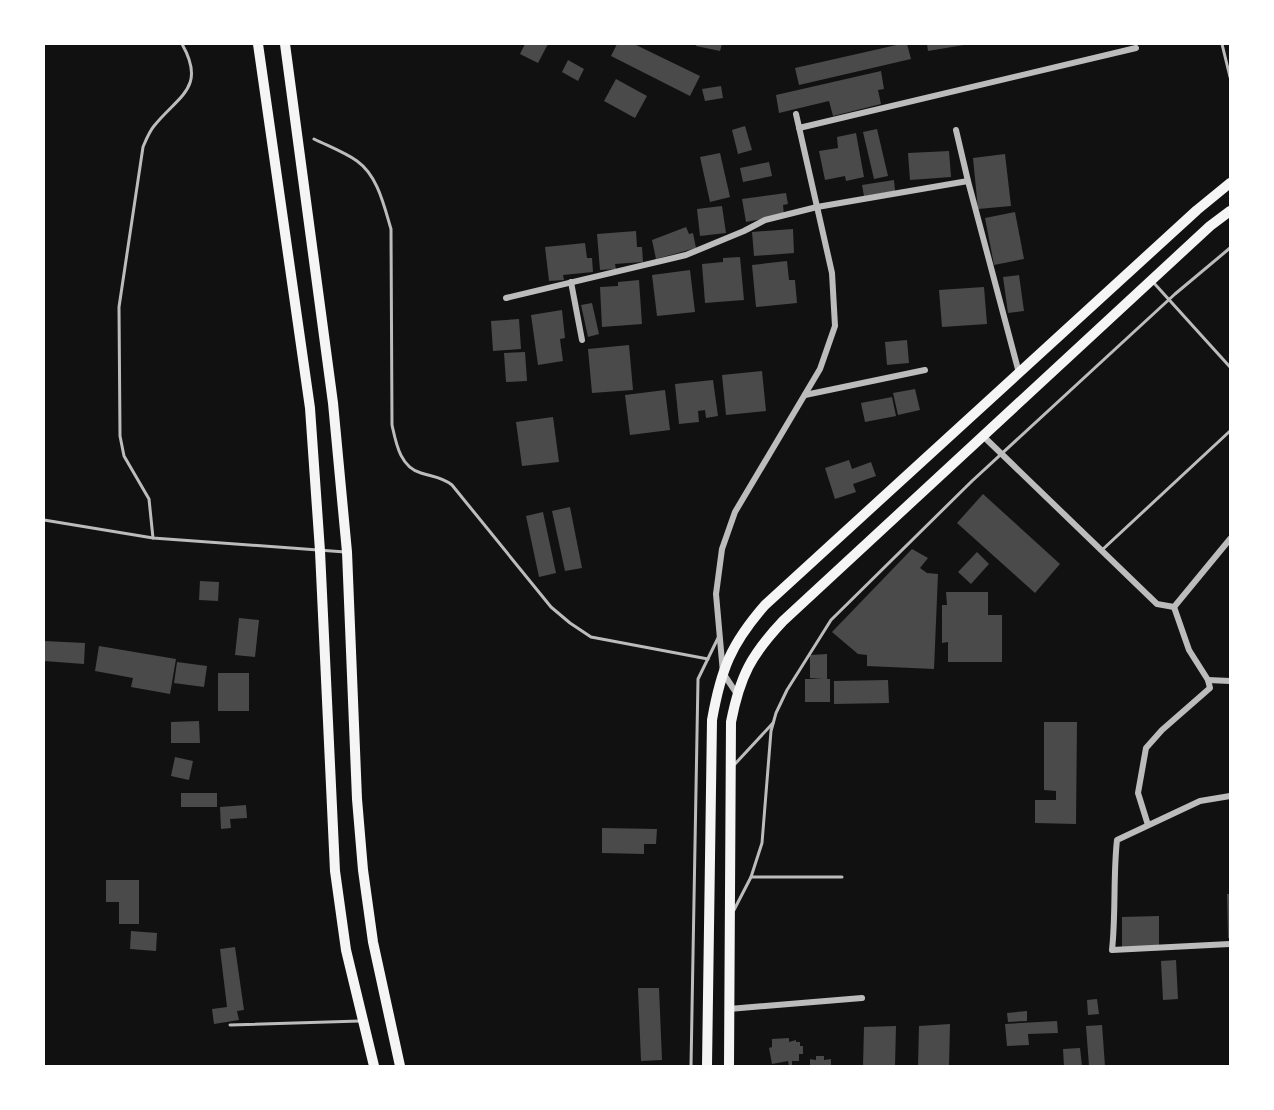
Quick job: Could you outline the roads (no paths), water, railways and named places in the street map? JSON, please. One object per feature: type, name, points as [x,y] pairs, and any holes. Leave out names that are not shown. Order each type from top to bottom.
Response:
[{"type":"main road","points":[[258,44],[310,408],[320,551],[335,872],[346,950],[374,1066]]},
{"type":"main road","points":[[285,44],[333,403],[347,552],[357,799],[363,870],[373,942],[400,1066]]},
{"type":"main road","points":[[707,1066],[712,720],[727,658],[747,626],[765,605],[1230,183]]},
{"type":"main road","points":[[729,1066],[731,722],[737,694],[748,664],[763,642],[792,613],[1210,226],[1230,211]]},
{"type":"street","points":[[799,128],[1136,48]]},
{"type":"street","points":[[737,694],[723,674],[716,594],[722,549],[735,512],[820,369],[835,326],[832,273],[796,114]]},
{"type":"street","points":[[957,130],[968,182],[1019,373]]},
{"type":"street","points":[[506,298],[686,255],[765,220],[817,207],[968,182]]},
{"type":"street","points":[[571,282],[582,340]]},
{"type":"street","points":[[805,395],[925,370]]},
{"type":"street","points":[[983,436],[1157,604],[1174,607]]},
{"type":"street","points":[[1174,607],[1230,539]]},
{"type":"street","points":[[1148,825],[1138,793],[1146,748],[1162,730],[1210,688],[1208,680],[1189,650],[1174,607]]},
{"type":"street","points":[[1208,680],[1230,681]]},
{"type":"street","points":[[1230,796],[1200,801],[1118,840],[1115,861],[1115,916],[1112,950],[1230,944]]},
{"type":"street","points":[[729,1009],[862,998]]},
{"type":"lane","points":[[153,538],[149,499],[124,456],[120,435],[119,307],[143,147],[152,128],[186,94],[191,77],[190,58],[182,44]]},
{"type":"lane","points":[[1222,44],[1230,77]]},
{"type":"lane","points":[[314,139],[357,162],[369,173],[382,198],[391,229],[392,425],[402,458],[418,472],[442,477],[452,485],[551,607],[591,637],[708,659]]},
{"type":"lane","points":[[730,917],[751,877],[762,843],[774,721],[787,690],[831,620],[1001,454],[1230,248]]},
{"type":"lane","points":[[1151,281],[1230,367]]},
{"type":"lane","points":[[1102,550],[1230,431]]},
{"type":"lane","points":[[44,520],[153,538],[347,552]]},
{"type":"lane","points":[[691,1066],[698,679],[720,635]]},
{"type":"lane","points":[[731,769],[774,721]]},
{"type":"lane","points":[[751,877],[842,877]]},
{"type":"lane","points":[[230,1025],[362,1021]]}]
